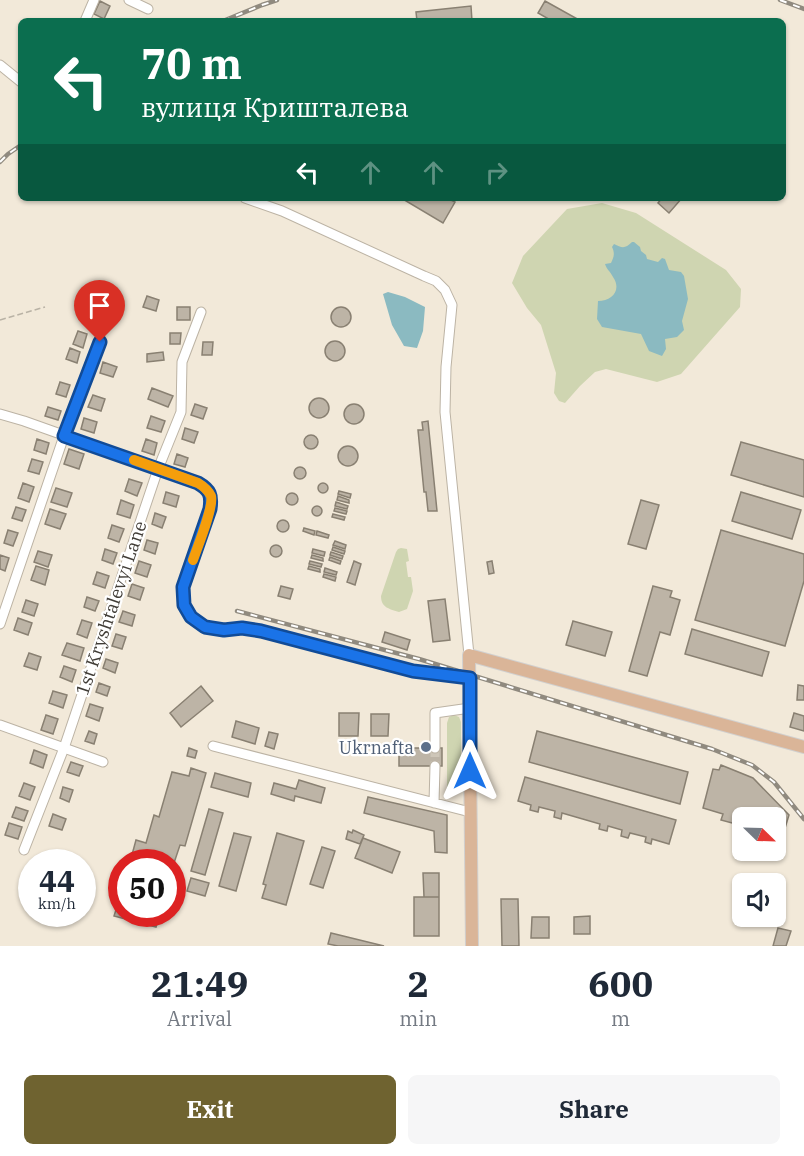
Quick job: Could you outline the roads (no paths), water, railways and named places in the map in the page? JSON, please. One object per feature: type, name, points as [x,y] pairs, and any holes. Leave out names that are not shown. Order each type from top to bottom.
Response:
[{"type":"main road","points":[[472,946],[469,655],[804,747]]},
{"type":"street","points":[[86,18],[94,0]]},
{"type":"street","points":[[129,0],[148,9]]},
{"type":"street","points":[[0,65],[18,80]]},
{"type":"street","points":[[254,201],[282,211],[436,281],[446,290],[452,305],[446,367],[445,412],[469,655]]},
{"type":"street","name":"1st Kryshtalevyi Lane","points":[[24,849],[64,748],[158,469],[181,412],[182,362],[201,312]]},
{"type":"street","points":[[0,624],[64,436],[100,342]]},
{"type":"street","points":[[0,414],[198,483],[206,488],[211,498],[210,509],[183,587],[184,605],[191,617],[205,627],[261,631],[413,671],[470,678]]},
{"type":"street","points":[[435,748],[435,713],[470,708]]},
{"type":"street","points":[[0,725],[103,762]]},
{"type":"street","points":[[213,746],[470,812]]},
{"type":"street","points":[[434,803],[435,766]]},
{"type":"water","points":[[632,242],[640,247],[647,259],[658,262],[662,258],[665,259],[669,270],[681,272],[684,276],[688,299],[682,321],[684,330],[677,337],[665,339],[666,349],[662,356],[649,351],[641,334],[602,327],[597,319],[598,301],[608,299],[616,290],[616,282],[605,264],[612,261],[614,253],[612,247],[614,244],[625,247]]},
{"type":"water","points":[[388,292],[425,307],[423,331],[417,348],[404,346],[392,325],[383,294]]},
{"type":"tunnel","points":[[435,748],[435,766]]},
{"type":"railway","points":[[230,18],[277,0]]},
{"type":"railway","points":[[780,0],[804,9]]},
{"type":"railway","points":[[0,162],[18,147]]},
{"type":"railway","points":[[237,611],[419,659],[712,749],[752,765],[774,782],[804,819]]},
{"type":"place","name":"Ukrnafta","points":[[426,747]]}]
